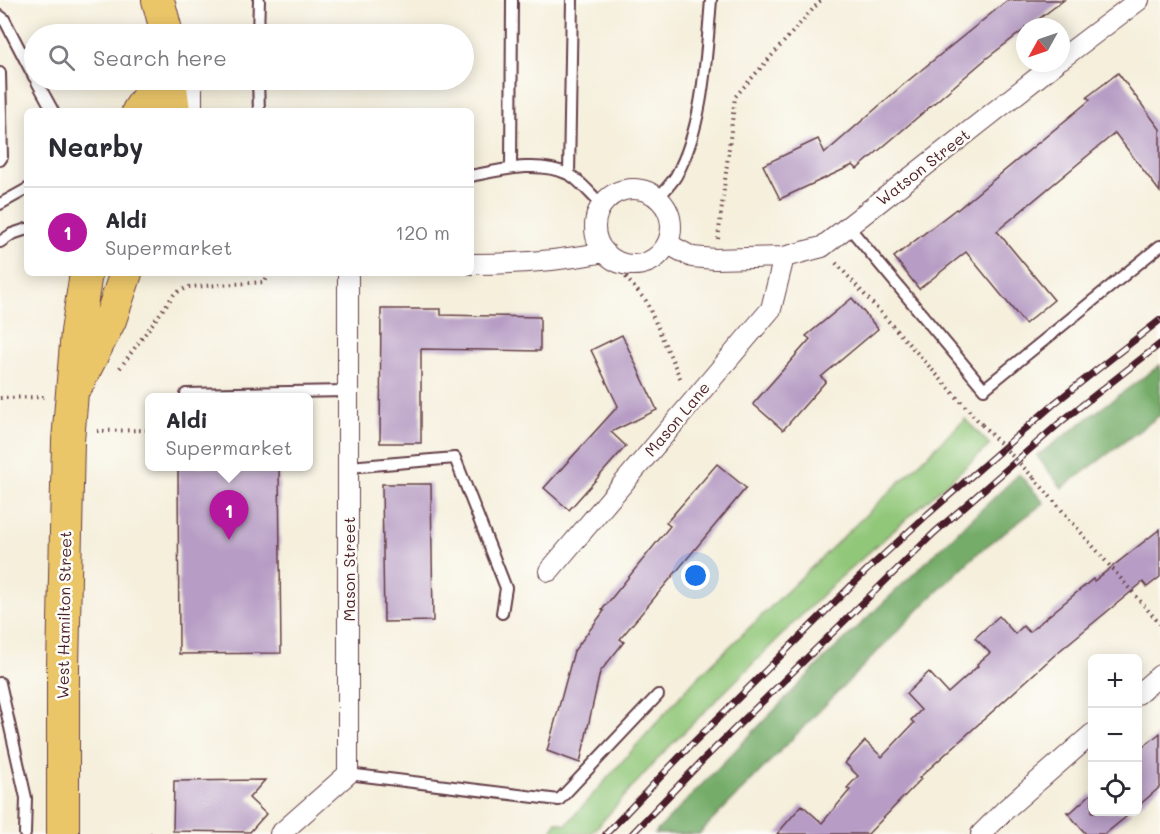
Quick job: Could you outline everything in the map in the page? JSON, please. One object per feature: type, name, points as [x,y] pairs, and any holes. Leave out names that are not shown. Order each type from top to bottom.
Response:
[{"type":"main road","points":[[140,108],[152,90]]},
{"type":"main road","points":[[171,90],[174,108]]},
{"type":"main road","name":"West Hamilton Street","points":[[63,834],[63,667],[68,441],[77,332],[86,276]]},
{"type":"main road","name":"West Hamilton Street","points":[[71,397],[110,320],[125,276]]},
{"type":"street","points":[[1070,50],[1116,6],[1139,0]]},
{"type":"street","name":"Watson Street","points":[[668,244],[692,257],[715,260],[784,257],[822,247],[1045,72]]},
{"type":"street","points":[[192,90],[192,108]]},
{"type":"street","points":[[634,189],[647,191],[658,198],[666,207],[671,219],[672,231],[668,244],[661,254],[651,261],[638,265],[614,260],[604,252],[598,242],[595,229],[596,216],[602,205],[616,193],[634,189]]},
{"type":"street","points":[[474,264],[511,264],[578,258],[604,252]]},
{"type":"street","name":"Mason Lane","points":[[549,571],[771,309],[784,257]]},
{"type":"street","name":"Mason Street","points":[[348,276],[348,774]]},
{"type":"street","points":[[1142,690],[1160,675]]},
{"type":"street","points":[[981,834],[1006,809],[1088,737]]},
{"type":"street","points":[[280,834],[348,774]]},
{"type":"lane","points":[[258,24],[259,0]]},
{"type":"lane","points":[[511,168],[512,0]]},
{"type":"lane","points":[[569,174],[572,0]]},
{"type":"lane","points":[[658,198],[675,178],[697,120],[711,0]]},
{"type":"lane","points":[[1,18],[24,59]]},
{"type":"lane","points":[[0,73],[1,159]]},
{"type":"lane","points":[[42,90],[51,108]]},
{"type":"lane","points":[[258,90],[259,108]]},
{"type":"lane","points":[[474,175],[511,168],[539,167],[569,174],[602,205]]},
{"type":"lane","points":[[0,204],[24,191]]},
{"type":"lane","points":[[848,226],[984,389],[1160,246]]},
{"type":"lane","points":[[0,242],[24,230]]},
{"type":"lane","points":[[240,393],[347,391]]},
{"type":"lane","points":[[349,467],[455,458],[506,588],[502,613]]},
{"type":"lane","points":[[0,683],[26,798],[25,834]]},
{"type":"lane","points":[[348,774],[559,800],[658,695]]},
{"type":"path","points":[[715,260],[735,97],[821,0]]},
{"type":"path","points":[[822,247],[982,425],[1034,478],[1160,624]]},
{"type":"path","points":[[604,252],[646,301],[692,403]]},
{"type":"path","points":[[116,373],[175,293],[189,287],[265,282],[268,276]]},
{"type":"path","points":[[0,398],[71,397]]},
{"type":"path","points":[[68,441],[99,430],[145,430]]},
{"type":"green space","points":[[1160,365],[1160,415],[1062,488],[1037,456]]},
{"type":"green space","points":[[965,419],[990,445],[832,585],[661,755],[591,834],[549,834],[557,822],[566,825],[690,685]]},
{"type":"green space","points":[[1019,474],[1044,503],[980,551],[925,603],[699,834],[654,834],[824,659]]},
{"type":"building","points":[[1008,0],[1064,0],[1040,18],[1016,18],[1016,36],[857,169],[853,165],[780,199],[763,165],[818,139],[825,153],[904,84]]},
{"type":"building","points":[[1118,73],[1160,129],[1160,192],[1115,133],[997,231],[1054,300],[1025,324],[966,252],[919,289],[894,257],[957,210],[1090,100],[1087,97]]},
{"type":"building","points":[[852,298],[878,329],[821,377],[826,381],[783,430],[753,404],[810,339],[806,336]]},
{"type":"building","points":[[381,309],[441,309],[441,315],[540,317],[540,351],[421,349],[421,443],[380,443]]},
{"type":"building","points":[[622,335],[657,410],[611,432],[626,446],[569,510],[544,488],[618,406],[591,350]]},
{"type":"building","points":[[717,464],[746,488],[620,639],[624,642],[600,672],[580,763],[547,751],[574,651],[604,611],[602,610],[670,526],[666,523]]},
{"type":"building","points":[[178,471],[279,471],[281,653],[179,654]]},
{"type":"building","points":[[382,484],[431,484],[433,621],[384,622]]},
{"type":"building","points":[[1160,529],[1160,577],[1147,587],[1143,582],[1058,652],[919,778],[921,779],[868,834],[777,834],[802,805],[822,823],[850,790],[847,788],[858,776],[845,763],[865,741],[882,757],[914,723],[911,720],[921,710],[906,694],[929,672],[948,693],[978,666],[977,664],[990,653],[975,638],[999,616],[1015,634],[1023,626],[1029,632],[1093,579],[1094,581]]},
{"type":"building","points":[[1160,733],[1160,787],[1142,803],[1142,762],[1142,748]]},
{"type":"building","points":[[265,780],[249,798],[266,814],[250,832],[173,831],[174,781]]},
{"type":"building","points":[[1088,797],[1088,816],[1127,816],[1105,834],[1086,834],[1067,812],[1071,812]]},
{"type":"railway","points":[[606,834],[689,747],[866,571],[1056,402],[1160,320]]},
{"type":"railway","points":[[632,834],[702,761],[934,533],[1062,421],[1160,344]]},
{"type":"place","name":"Aldi","points":[[229,540]]}]
